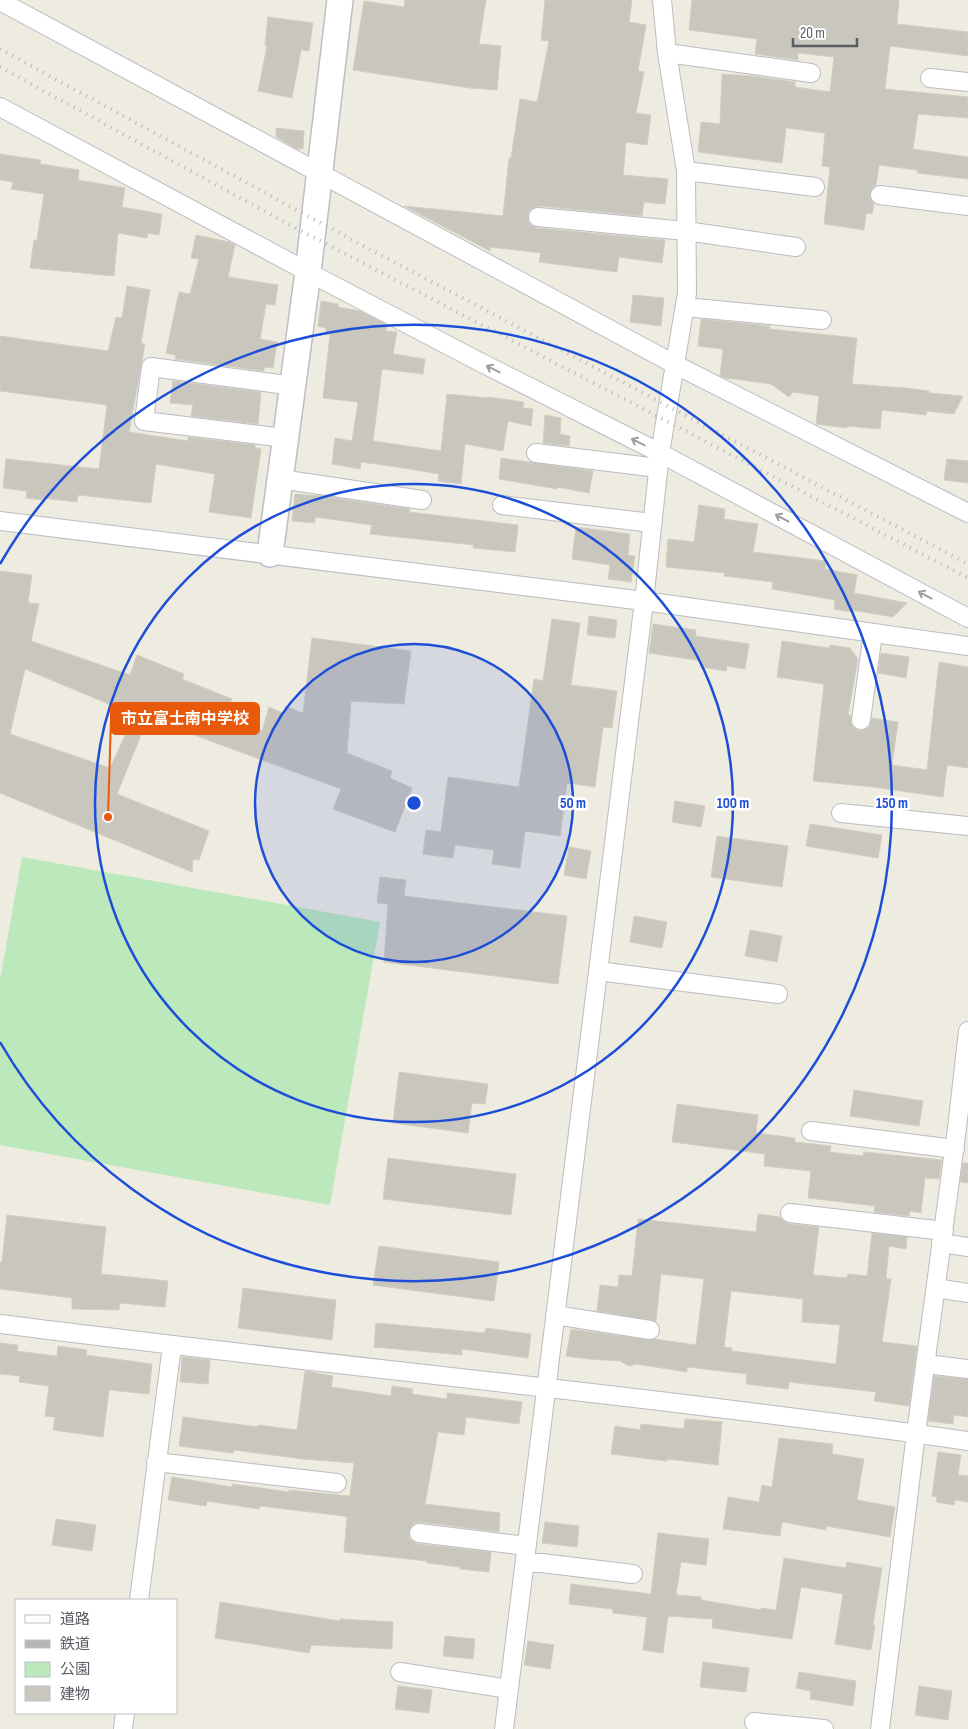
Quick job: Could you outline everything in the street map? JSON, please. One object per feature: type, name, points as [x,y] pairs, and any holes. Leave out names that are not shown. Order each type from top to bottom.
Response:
[{"type":"street","points":[[270,554],[285,438],[294,386],[340,0]]},
{"type":"street","points":[[504,1729],[644,601],[659,461],[687,293],[686,171],[667,53],[662,0]]},
{"type":"street","points":[[0,1],[674,364],[968,513]]},
{"type":"street","points":[[667,53],[810,72]]},
{"type":"street","points":[[930,78],[968,82]]},
{"type":"street","points":[[0,107],[476,360],[659,461],[968,618]]},
{"type":"street","points":[[686,171],[815,187]]},
{"type":"street","points":[[880,195],[968,206]]},
{"type":"street","points":[[538,217],[686,231],[796,247]]},
{"type":"street","points":[[685,307],[822,320]]},
{"type":"street","points":[[285,438],[144,421],[152,367],[294,386]]},
{"type":"street","points":[[536,453],[659,461]]},
{"type":"street","points":[[280,479],[422,500]]},
{"type":"street","points":[[502,505],[652,523]]},
{"type":"street","points":[[0,521],[644,601],[968,646]]},
{"type":"street","points":[[861,720],[873,633]]},
{"type":"street","points":[[841,813],[968,826]]},
{"type":"street","points":[[598,971],[778,994]]},
{"type":"street","points":[[880,1729],[916,1433],[955,1149],[963,1129],[968,1031]]},
{"type":"street","points":[[811,1131],[955,1149]]},
{"type":"street","points":[[790,1213],[943,1237],[968,1247]]},
{"type":"street","points":[[936,1288],[968,1293]]},
{"type":"street","points":[[555,1316],[650,1330]]},
{"type":"street","points":[[0,1324],[172,1346],[547,1387],[968,1441]]},
{"type":"street","points":[[139,1599],[172,1346]]},
{"type":"street","points":[[926,1364],[968,1369]]},
{"type":"street","points":[[156,1462],[338,1483]]},
{"type":"street","points":[[419,1533],[633,1574]]},
{"type":"street","points":[[400,1672],[509,1689]]},
{"type":"street","points":[[123,1729],[125,1714]]},
{"type":"street","points":[[754,1722],[824,1729]]},
{"type":"green space","points":[[22,857],[380,922],[330,1205],[0,1145],[0,980]]},
{"type":"building","points":[[405,0],[486,0],[479,44],[501,46],[497,90],[470,88],[353,70],[364,1],[404,7]]},
{"type":"building","points":[[545,0],[632,0],[629,22],[646,25],[638,71],[644,72],[636,113],[651,115],[647,145],[626,142],[623,175],[668,179],[665,204],[644,202],[642,216],[539,206],[529,211],[528,221],[537,228],[665,240],[662,263],[619,257],[617,272],[539,262],[541,253],[490,247],[490,251],[404,206],[503,216],[509,158],[511,158],[520,99],[537,102],[549,41],[541,40]]},
{"type":"building","points":[[692,0],[899,0],[897,24],[968,32],[968,56],[890,46],[885,89],[968,97],[968,118],[918,114],[913,149],[968,157],[968,179],[917,173],[917,170],[879,165],[876,185],[870,193],[870,199],[874,204],[872,214],[866,213],[864,230],[824,224],[830,167],[822,166],[825,133],[786,128],[782,163],[698,152],[701,122],[720,124],[722,74],[795,82],[795,87],[830,92],[834,57],[798,53],[798,60],[755,54],[757,39],[689,30]]},
{"type":"building","points":[[268,17],[313,23],[309,51],[301,50],[292,98],[258,91],[267,46],[265,45]]},
{"type":"building","points":[[276,128],[304,131],[303,149],[297,149],[276,137]]},
{"type":"building","points":[[0,154],[41,160],[40,164],[79,170],[78,180],[125,188],[122,207],[162,214],[159,235],[148,233],[147,238],[118,233],[114,276],[30,268],[34,240],[37,240],[44,194],[11,189],[13,182],[0,180]]},
{"type":"building","points":[[196,235],[235,245],[228,277],[278,285],[275,305],[266,304],[260,339],[277,342],[273,368],[264,367],[264,371],[175,359],[176,355],[166,353],[179,292],[190,294],[199,259],[191,258]]},
{"type":"building","points":[[127,286],[150,290],[141,343],[145,344],[129,432],[188,441],[188,437],[255,445],[255,448],[261,449],[251,518],[209,512],[215,474],[156,464],[151,503],[78,495],[77,502],[43,498],[42,500],[26,498],[27,491],[3,488],[6,459],[99,469],[107,405],[0,391],[0,336],[108,351],[116,317],[122,318]]},
{"type":"building","points":[[633,295],[664,298],[661,326],[630,322]]},
{"type":"building","points":[[321,301],[338,304],[338,307],[360,311],[387,325],[386,331],[397,332],[393,354],[425,359],[423,374],[382,369],[373,441],[441,451],[447,394],[524,402],[523,408],[533,409],[531,426],[508,421],[503,451],[465,444],[461,484],[438,481],[439,474],[397,467],[361,462],[360,469],[332,464],[335,438],[352,441],[358,402],[323,398],[330,335],[326,334],[326,328],[318,326]]},
{"type":"building","points":[[701,319],[770,326],[770,329],[857,338],[852,384],[905,388],[929,391],[929,393],[963,396],[954,414],[927,411],[926,415],[882,410],[880,429],[847,426],[847,428],[816,424],[819,396],[793,392],[789,397],[771,384],[720,376],[723,349],[698,346]]},
{"type":"building","points":[[173,381],[261,392],[258,424],[191,416],[193,405],[170,403]]},
{"type":"building","points":[[545,415],[561,418],[560,434],[570,436],[569,446],[543,443]]},
{"type":"building","points":[[501,458],[593,471],[589,493],[499,479]]},
{"type":"building","points":[[947,459],[968,461],[968,483],[944,480]]},
{"type":"building","points":[[295,494],[410,509],[409,512],[518,525],[515,552],[473,548],[474,545],[370,534],[372,525],[315,517],[315,523],[292,521]]},
{"type":"building","points":[[699,505],[725,509],[724,519],[758,524],[753,552],[826,561],[825,569],[857,575],[854,593],[907,603],[893,617],[852,610],[852,612],[834,609],[835,600],[772,589],[773,582],[724,576],[725,573],[666,567],[668,539],[694,542]]},
{"type":"building","points":[[576,527],[630,534],[628,555],[635,556],[631,582],[608,579],[610,565],[572,559]]},
{"type":"building","points":[[0,571],[32,575],[28,603],[39,604],[31,641],[130,675],[137,655],[184,674],[182,679],[232,699],[225,715],[262,731],[269,707],[285,714],[285,706],[303,713],[312,638],[411,651],[404,704],[351,701],[347,753],[392,771],[390,778],[412,788],[395,832],[333,809],[341,789],[148,718],[147,720],[25,669],[10,734],[110,768],[133,718],[146,723],[117,794],[209,831],[199,860],[193,859],[192,872],[0,793]]},
{"type":"building","points":[[589,616],[617,620],[615,638],[587,635]]},
{"type":"building","points":[[552,619],[580,623],[571,685],[617,691],[612,728],[603,727],[595,787],[567,783],[560,836],[525,831],[520,868],[492,864],[494,850],[455,845],[453,858],[423,854],[426,830],[441,832],[448,777],[519,787],[534,679],[543,681]]},
{"type":"building","points":[[653,624],[696,630],[695,636],[749,644],[745,669],[727,666],[726,671],[701,667],[702,661],[649,653]]},
{"type":"building","points":[[782,641],[829,648],[830,645],[850,648],[858,659],[848,715],[851,715],[851,724],[860,731],[869,727],[872,718],[898,722],[892,765],[927,770],[939,662],[968,667],[968,768],[947,765],[943,797],[813,781],[824,684],[777,677]]},
{"type":"building","points":[[881,653],[909,657],[906,678],[878,673]]},
{"type":"building","points":[[675,801],[705,806],[701,827],[672,822]]},
{"type":"building","points":[[810,824],[882,835],[878,858],[806,846]]},
{"type":"building","points":[[717,836],[788,846],[782,887],[711,877]]},
{"type":"building","points":[[569,847],[591,851],[586,879],[564,875]]},
{"type":"building","points":[[380,877],[406,880],[404,896],[567,916],[558,984],[384,962],[388,904],[377,903]]},
{"type":"building","points":[[634,916],[667,922],[662,948],[630,942]]},
{"type":"building","points":[[750,930],[782,936],[777,962],[745,956]]},
{"type":"building","points":[[399,1072],[488,1084],[485,1104],[472,1103],[468,1133],[393,1123]]},
{"type":"building","points":[[854,1090],[923,1101],[919,1126],[850,1116]]},
{"type":"building","points":[[677,1104],[758,1115],[756,1133],[795,1138],[795,1142],[831,1146],[830,1152],[863,1156],[864,1152],[942,1160],[939,1179],[925,1178],[921,1213],[910,1211],[909,1216],[874,1212],[875,1206],[808,1198],[811,1171],[764,1166],[765,1154],[672,1142]]},
{"type":"building","points":[[388,1158],[516,1174],[511,1215],[383,1199]]},
{"type":"building","points":[[963,1163],[968,1163],[968,1183],[960,1182]]},
{"type":"building","points":[[758,1214],[780,1217],[789,1224],[819,1227],[813,1275],[847,1278],[848,1274],[867,1276],[872,1233],[907,1237],[906,1249],[889,1246],[886,1279],[891,1279],[882,1342],[917,1346],[909,1406],[874,1401],[876,1392],[789,1382],[788,1389],[746,1384],[747,1374],[687,1367],[687,1372],[636,1364],[630,1366],[621,1361],[566,1356],[571,1329],[696,1345],[704,1279],[661,1274],[656,1321],[597,1311],[600,1285],[618,1287],[619,1275],[632,1276],[638,1219],[756,1232]],"holes":[[[731,1291],[803,1299],[802,1322],[840,1325],[836,1364],[732,1351],[732,1348],[724,1347]]]},
{"type":"building","points":[[7,1215],[106,1227],[101,1274],[168,1281],[165,1307],[120,1303],[119,1310],[72,1309],[72,1298],[0,1289],[0,1262],[2,1262]]},
{"type":"building","points":[[379,1246],[499,1262],[494,1301],[373,1285]]},
{"type":"building","points":[[243,1288],[336,1300],[332,1340],[238,1328]]},
{"type":"building","points":[[376,1323],[485,1333],[486,1328],[531,1334],[528,1358],[462,1349],[462,1355],[374,1347]]},
{"type":"building","points":[[0,1343],[18,1345],[17,1351],[57,1356],[58,1346],[87,1350],[86,1355],[152,1364],[149,1394],[109,1390],[103,1437],[53,1430],[55,1417],[45,1416],[49,1386],[19,1382],[20,1376],[0,1374]]},
{"type":"building","points":[[182,1357],[210,1360],[208,1384],[180,1382]]},
{"type":"building","points":[[305,1371],[333,1376],[331,1387],[391,1396],[392,1386],[413,1389],[412,1394],[447,1399],[447,1393],[522,1402],[519,1424],[466,1417],[464,1435],[438,1432],[425,1504],[500,1513],[499,1532],[420,1522],[414,1523],[409,1531],[409,1538],[418,1544],[491,1552],[489,1572],[460,1569],[460,1567],[427,1563],[427,1561],[344,1552],[347,1517],[344,1516],[260,1506],[259,1509],[207,1501],[206,1506],[168,1500],[172,1477],[232,1487],[232,1484],[289,1492],[289,1490],[350,1496],[354,1463],[303,1459],[234,1450],[233,1453],[179,1446],[183,1417],[297,1430]]},
{"type":"building","points":[[934,1376],[968,1379],[968,1417],[954,1415],[953,1424],[928,1421]]},
{"type":"building","points":[[685,1419],[722,1422],[718,1465],[611,1454],[615,1426],[640,1430],[641,1424],[684,1429]]},
{"type":"building","points":[[779,1438],[833,1444],[832,1454],[864,1459],[857,1500],[895,1507],[890,1537],[826,1526],[826,1530],[782,1522],[780,1536],[723,1529],[728,1497],[759,1502],[762,1485],[772,1487]]},
{"type":"building","points":[[938,1452],[961,1455],[958,1475],[968,1476],[968,1502],[955,1500],[954,1505],[936,1502],[937,1497],[932,1496]]},
{"type":"building","points":[[56,1519],[96,1525],[92,1551],[52,1545]]},
{"type":"building","points":[[545,1522],[579,1526],[577,1547],[542,1543]]},
{"type":"building","points":[[658,1533],[709,1539],[706,1565],[681,1562],[676,1595],[701,1597],[701,1600],[761,1610],[761,1608],[776,1610],[784,1558],[846,1568],[847,1562],[882,1568],[871,1650],[835,1644],[843,1594],[801,1587],[792,1639],[712,1628],[713,1619],[668,1616],[663,1653],[643,1650],[647,1617],[613,1613],[612,1609],[569,1604],[571,1584],[651,1594]]},
{"type":"building","points":[[220,1602],[340,1621],[340,1619],[393,1622],[392,1649],[311,1645],[309,1653],[215,1638]]},
{"type":"building","points":[[445,1636],[475,1639],[473,1659],[443,1656]]},
{"type":"building","points":[[528,1641],[554,1645],[550,1669],[524,1665]]},
{"type":"building","points":[[703,1662],[749,1668],[746,1692],[700,1687]]},
{"type":"building","points":[[799,1672],[856,1681],[853,1706],[810,1699],[811,1691],[796,1688]]},
{"type":"building","points":[[398,1686],[432,1690],[429,1713],[395,1709]]},
{"type":"building","points":[[919,1686],[952,1691],[948,1720],[915,1715]]},
{"type":"railway","points":[[0,49],[341,234],[968,564]]},
{"type":"railway","points":[[0,67],[288,224],[968,578]]},
{"type":"place","name":"市立富士南中学校","points":[[108,817]]}]
